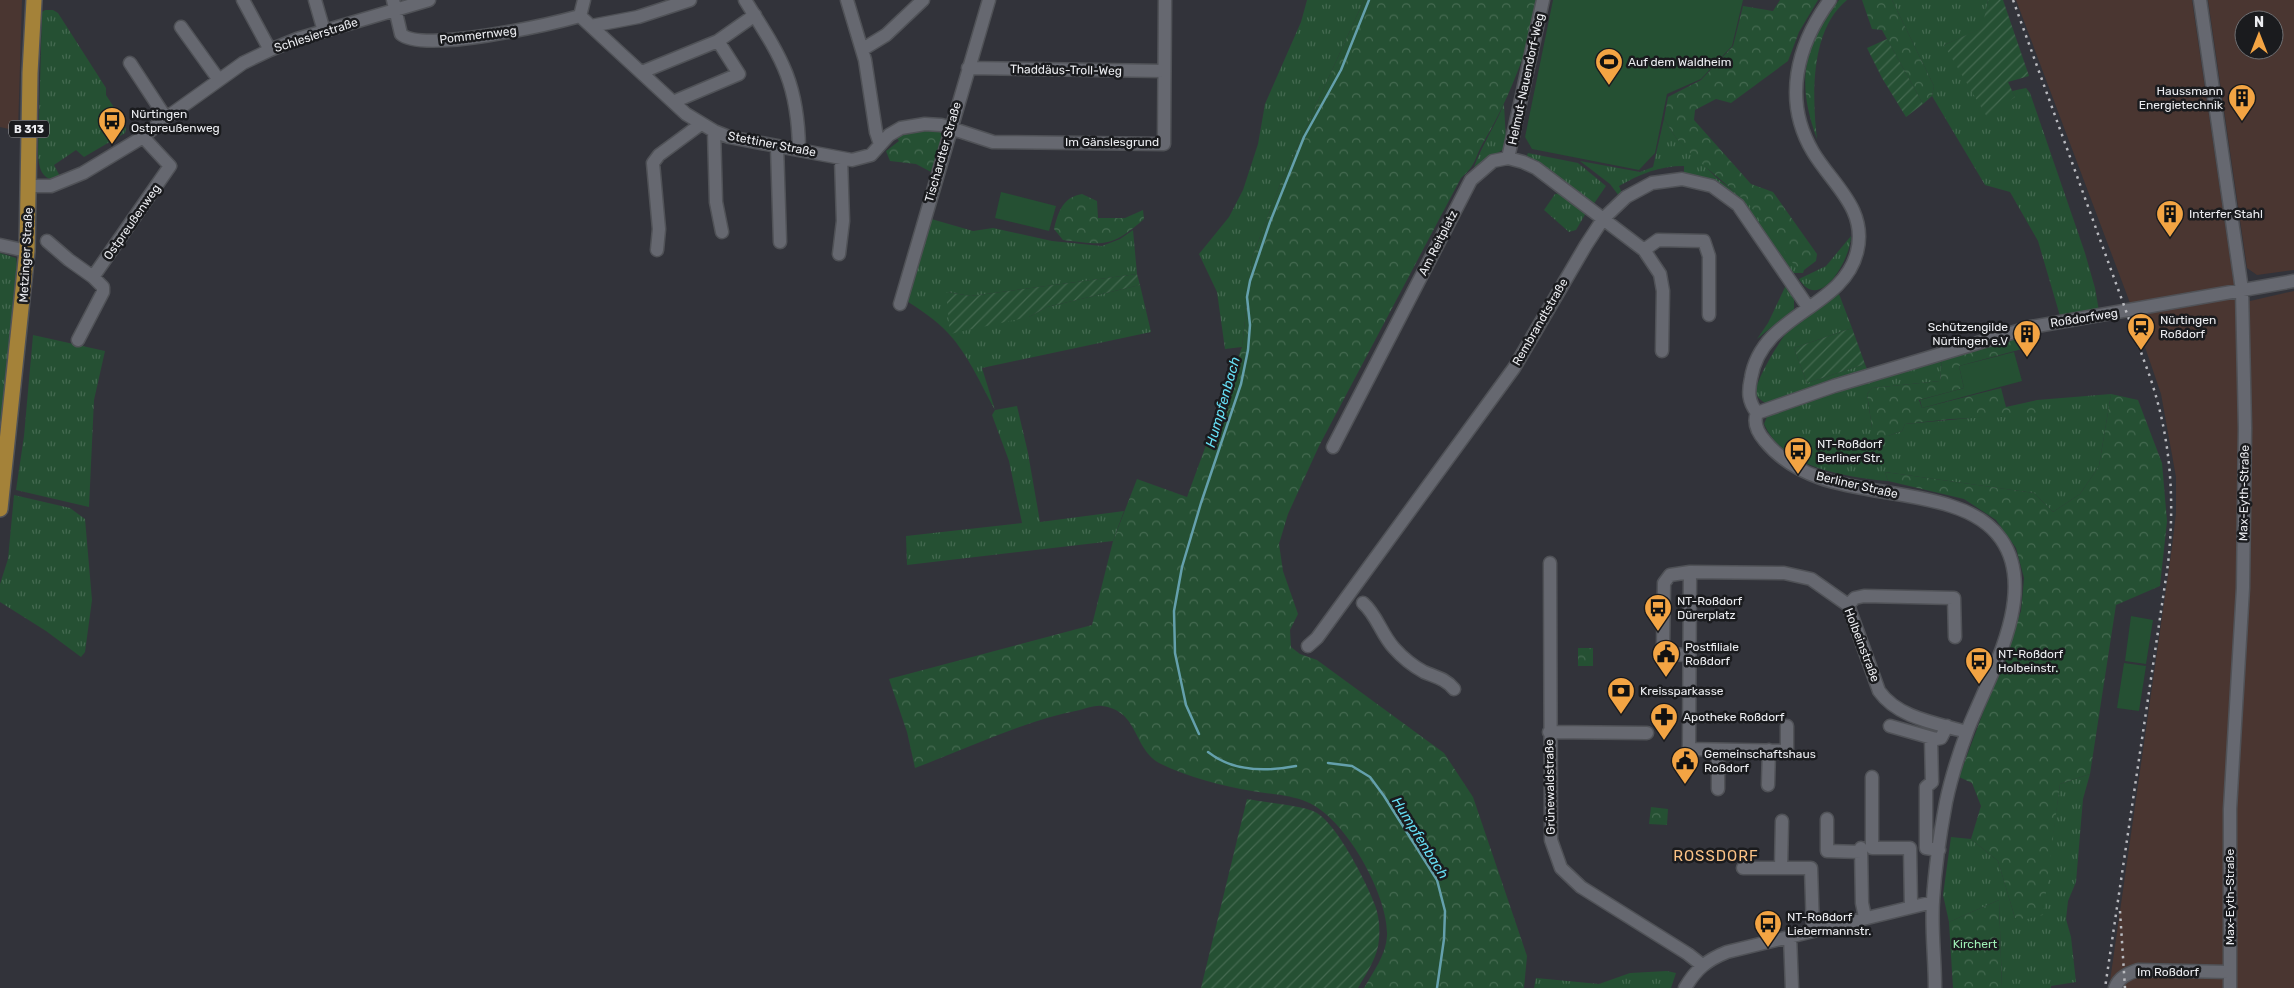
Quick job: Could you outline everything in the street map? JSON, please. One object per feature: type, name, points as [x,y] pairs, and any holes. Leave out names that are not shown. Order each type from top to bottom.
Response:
[{"type":"main road","name":"Metzinger Straße","points":[[0,510],[27,251],[30,72],[34,0]]},
{"type":"street","points":[[243,0],[270,50]]},
{"type":"street","points":[[315,0],[324,31]]},
{"type":"street","name":"Schlesierstraße","points":[[29,186],[51,186],[84,173],[143,137],[218,80],[270,50],[395,5],[429,0]]},
{"type":"street","points":[[580,16],[584,0]]},
{"type":"street","points":[[592,26],[638,17],[690,0]]},
{"type":"street","points":[[745,0],[789,75],[797,110],[799,148]]},
{"type":"street","points":[[846,0],[863,49],[880,144]]},
{"type":"street","points":[[863,49],[886,36],[923,0]]},
{"type":"street","name":"Im Gänslesgrund","points":[[950,129],[993,142],[1164,144],[1165,0]]},
{"type":"street","name":"Helmut-Nauendorf-Weg","points":[[1508,158],[1543,0]]},
{"type":"street","name":"Berliner Straße","points":[[1830,0],[1807,36],[1800,56],[1796,83],[1798,110],[1813,152],[1846,196],[1855,214],[1858,243],[1850,271],[1830,291],[1777,332],[1758,352],[1754,362],[1749,395],[1750,404],[1757,413],[1755,423],[1763,439],[1779,456],[1799,470],[1842,484],[1952,506],[1989,526],[2001,540],[2014,574],[2014,606],[2003,640],[1967,732],[1950,785],[1939,850],[1933,902],[1935,988]]},
{"type":"street","name":"Max-Eyth-Straße","points":[[2200,0],[2242,290],[2245,428],[2243,588],[2230,809],[2230,988]]},
{"type":"street","name":"Tischardter Straße","points":[[900,304],[968,68],[984,2]]},
{"type":"street","name":"Pommernweg","points":[[395,5],[400,34],[404,38],[422,41],[495,34],[580,16]]},
{"type":"street","points":[[642,72],[718,41],[755,15]]},
{"type":"street","name":"Stettiner Straße","points":[[580,16],[674,102],[701,124],[714,131],[750,142],[799,148],[841,158],[865,158],[889,135],[914,125],[941,125],[950,129]]},
{"type":"street","points":[[181,27],[218,80]]},
{"type":"street","points":[[674,102],[739,74],[718,41]]},
{"type":"street","points":[[130,63],[166,118]]},
{"type":"street","name":"Thaddäus-Troll-Weg","points":[[968,68],[1164,71]]},
{"type":"street","points":[[657,250],[659,229],[653,163],[659,155],[701,124]]},
{"type":"street","points":[[714,131],[716,202],[722,232]]},
{"type":"street","name":"Ostpreußenweg","points":[[93,277],[170,166],[143,137]]},
{"type":"street","points":[[776,146],[780,242]]},
{"type":"street","points":[[839,254],[843,221],[841,158]]},
{"type":"street","points":[[1508,158],[1536,168],[1644,250],[1660,274],[1663,291],[1662,351]]},
{"type":"street","name":"Am Reitplatz","points":[[1333,447],[1471,180],[1493,161],[1508,158]]},
{"type":"street","name":"Rembrandtstraße","points":[[1308,646],[1317,638],[1514,368],[1572,266],[1603,219],[1626,197],[1652,183],[1682,179],[1712,186],[1738,205],[1808,307]]},
{"type":"street","points":[[1644,250],[1658,240],[1704,241],[1709,256],[1709,315]]},
{"type":"street","points":[[47,241],[103,287],[103,292],[78,340]]},
{"type":"street","points":[[0,245],[27,251]]},
{"type":"street","name":"Roßdorfweg","points":[[1757,413],[1834,386],[2031,327],[2294,281]]},
{"type":"street","name":"Grünewaldstraße","points":[[1550,564],[1549,732],[1551,840],[1561,868],[1581,888],[1688,954],[1702,965]]},
{"type":"street","points":[[1690,572],[1688,655],[1689,749],[1787,751],[1787,726]]},
{"type":"street","name":"Holbeinstraße","points":[[1688,655],[1667,654],[1664,650],[1664,583],[1673,573],[1799,575],[1827,588],[1848,604],[1879,691],[1888,703],[1911,716],[1967,732]]},
{"type":"street","points":[[1848,604],[1855,598],[1864,596],[1954,598],[1955,637]]},
{"type":"street","points":[[1363,603],[1373,612],[1380,628],[1393,647],[1424,671],[1447,681],[1454,689]]},
{"type":"street","points":[[1890,726],[1930,739],[1941,738],[1947,726]]},
{"type":"street","points":[[1549,732],[1647,733]]},
{"type":"street","points":[[1930,739],[1932,782],[1926,787],[1926,848],[1939,850]]},
{"type":"street","points":[[1718,750],[1718,789]]},
{"type":"street","points":[[1768,786],[1769,750]]},
{"type":"street","points":[[1872,777],[1872,848],[1910,848],[1911,905]]},
{"type":"street","points":[[1827,819],[1827,851],[1861,850],[1862,903],[1865,917]]},
{"type":"street","points":[[1781,868],[1782,821]]},
{"type":"street","points":[[1743,868],[1811,868],[1813,930]]},
{"type":"street","points":[[1685,988],[1693,974],[1707,960],[1727,952],[1911,905],[1933,902]]},
{"type":"street","points":[[1790,936],[1792,988]]},
{"type":"street","name":"Im Roßdorf","points":[[2115,988],[2117,982],[2125,975],[2138,970],[2230,972]]},
{"type":"shaded area","points":[[0,0],[22,0],[18,131],[0,127]]},
{"type":"shaded area","points":[[2016,0],[2192,0],[2233,278],[2250,301],[2294,291],[2294,988],[2109,988],[2172,547],[2176,513],[2176,477],[2161,394],[2130,303]]},
{"type":"shaded area","points":[[2208,0],[2294,0],[2294,270],[2257,275],[2247,268]]},
{"type":"green space","points":[[1307,0],[1364,0],[1281,182],[1252,258],[1242,347],[1225,349],[1217,292],[1199,254],[1229,217],[1243,190],[1258,144],[1265,104],[1301,22]]},
{"type":"green space","points":[[1364,0],[1541,0],[1524,55],[1510,91],[1493,126],[1473,165],[1461,178],[1319,446],[1288,514],[1279,544],[1283,571],[1298,614],[1290,630],[1291,647],[1300,654],[1317,660],[1444,753],[1473,797],[1527,956],[1524,988],[1364,988],[1378,963],[1386,943],[1386,919],[1381,900],[1373,880],[1350,840],[1321,810],[1307,802],[1287,796],[1217,784],[1161,764],[1145,749],[1130,723],[1123,715],[1114,709],[1102,706],[1091,707],[1038,721],[915,768],[907,732],[889,679],[1092,625],[1113,541],[1137,479],[1187,497],[1242,347],[1252,258],[1281,182]]},
{"type":"green space","name":"Auf dem Waldheim","points":[[1553,0],[1743,0],[1732,46],[1701,79],[1667,94],[1655,153],[1639,170],[1532,149],[1525,137]]},
{"type":"green space","points":[[1780,0],[1818,0],[1799,32],[1788,61],[1731,103],[1716,99],[1695,110],[1694,120],[1751,184],[1773,192],[1817,254],[1816,261],[1804,270],[1798,270],[1748,203],[1695,158],[1676,138],[1664,119],[1668,97],[1701,80],[1733,46],[1743,6],[1773,11]]},
{"type":"green space","points":[[1839,0],[1847,0],[1835,13],[1826,28],[1816,65],[1814,103],[1817,139],[1810,118],[1807,100],[1805,82],[1807,66],[1817,34]]},
{"type":"green space","points":[[1862,0],[1892,0],[1934,86],[1932,96],[1923,104],[1882,30],[1872,29]]},
{"type":"green space","points":[[1892,0],[1988,0],[1983,28],[1944,45],[2015,97],[2012,91],[2026,88],[2030,93],[2085,253],[2095,288],[2099,311],[2060,316],[2038,241],[2010,192],[1985,185],[1932,96],[1934,86]]},
{"type":"green space","points":[[1988,0],[2003,0],[2029,76],[2008,82],[2015,97],[1987,117],[1944,45],[1982,28]]},
{"type":"green space","points":[[53,10],[58,13],[106,88],[106,95],[115,109],[120,110],[126,129],[125,133],[84,157],[76,150],[54,165],[62,180],[50,179],[43,174],[38,154],[42,12]]},
{"type":"green space","points":[[1887,39],[1923,104],[1906,117],[1882,78],[1867,48]]},
{"type":"green space","points":[[1504,104],[1506,141],[1504,149],[1474,167],[1497,120]]},
{"type":"green space","points":[[1664,119],[1676,138],[1718,179],[1748,202],[1798,269],[1804,270],[1803,273],[1792,273],[1760,225],[1735,197],[1720,186],[1703,178],[1684,173],[1684,166],[1658,169],[1634,178],[1619,186],[1622,193],[1619,196],[1610,184],[1580,161],[1640,172],[1653,167]]},
{"type":"green space","points":[[921,129],[944,131],[931,172],[916,164],[890,161],[886,151],[899,141],[896,137]]},
{"type":"green space","points":[[1528,153],[1578,163],[1606,186],[1593,205],[1526,158]]},
{"type":"green space","points":[[1001,192],[1056,206],[1049,231],[995,218]]},
{"type":"green space","points":[[1561,193],[1586,213],[1576,230],[1569,232],[1544,210],[1555,194]]},
{"type":"green space","points":[[1082,194],[1097,201],[1098,218],[1125,218],[1143,210],[1144,219],[1115,240],[1089,243],[1063,240],[1054,229],[1057,217],[1062,206],[1070,198]]},
{"type":"green space","points":[[928,218],[973,231],[993,228],[1052,241],[1102,246],[1120,239],[1133,230],[1137,274],[971,296],[947,292],[1029,317],[1047,307],[1140,285],[1151,332],[982,368],[995,410],[968,360],[955,341],[933,319],[905,300]]},
{"type":"green space","points":[[1851,236],[1846,257],[1833,279],[1825,287],[1816,290],[1807,288],[1799,279],[1826,266]]},
{"type":"green space","points":[[0,253],[16,258],[17,264],[0,454]]},
{"type":"green space","points":[[1137,274],[1140,285],[1047,307],[1029,317],[950,334],[946,292],[971,296]]},
{"type":"green space","points":[[1786,285],[1794,296],[1794,309],[1757,339],[1768,323]]},
{"type":"green space","points":[[1839,294],[1852,328],[1794,348],[1807,383],[1865,364],[1867,369],[1765,403],[1757,395],[1757,387],[1769,360],[1780,342],[1800,320]]},
{"type":"green space","points":[[1852,328],[1865,364],[1807,383],[1794,348]]},
{"type":"green space","points":[[33,335],[105,351],[94,400],[89,507],[16,490],[24,436]]},
{"type":"green space","points":[[2019,337],[2022,349],[1959,366],[1964,388],[1919,400],[1922,408],[2001,388],[2006,407],[2037,400],[2038,412],[2026,416],[1951,419],[1905,424],[1902,431],[1888,436],[1876,435],[1872,428],[1867,394],[1872,388],[1940,381],[1942,360]]},
{"type":"green space","points":[[2014,352],[2022,381],[1922,408],[1920,400],[1964,388],[1959,366]]},
{"type":"green space","points":[[1942,360],[1940,381],[1872,388],[1867,394],[1872,428],[1888,436],[1902,431],[1905,424],[2037,412],[2037,400],[2111,394],[2099,466],[2080,494],[2053,512],[2034,493],[1885,472],[1888,481],[1835,473],[1817,468],[1785,451],[1773,439],[1764,424],[1768,414],[1823,394]]},
{"type":"green space","points":[[2111,394],[2138,400],[2162,463],[2167,521],[2160,586],[2116,605],[2090,774],[2060,784],[2043,915],[2027,919],[2015,918],[1998,861],[1971,839],[1981,806],[1972,783],[1959,777],[2021,611],[2024,578],[2016,548],[1996,520],[1964,499],[1888,481],[1885,472],[2034,493],[2053,512],[2080,494],[2099,466]]},
{"type":"green space","points":[[1017,406],[1028,453],[1040,522],[1124,511],[1113,541],[907,565],[906,536],[1022,523],[1009,461],[992,415],[995,410]]},
{"type":"green space","points":[[14,495],[70,508],[85,519],[92,600],[85,652],[81,657],[46,631],[0,602],[0,584],[8,559]]},
{"type":"green space","points":[[2131,616],[2153,620],[2146,664],[2125,661]]},
{"type":"green space","points":[[1578,648],[1593,648],[1593,666],[1578,666]]},
{"type":"green space","points":[[2124,663],[2146,666],[2139,711],[2117,708]]},
{"type":"green space","points":[[2090,774],[2083,799],[2076,882],[2068,901],[2066,919],[2071,937],[2076,982],[2051,986],[2051,988],[2002,988],[1999,900],[1949,922],[1943,895],[1951,837],[1971,839],[1998,861],[2015,918],[2052,841],[2060,784]]},
{"type":"green space","points":[[1247,799],[1293,806],[1315,812],[1332,828],[1350,854],[1371,895],[1379,926],[1377,952],[1358,988],[1201,988]]},
{"type":"green space","points":[[1651,807],[1668,809],[1667,825],[1649,824]]},
{"type":"green space","name":"Kirchert","points":[[1999,900],[2002,988],[1953,988],[1949,922]]},
{"type":"green space","points":[[1667,971],[1676,973],[1671,988],[1534,988],[1536,978],[1599,984],[1630,973]]},
{"type":"waterway","name":"Humpfenbach","points":[[1199,734],[1186,705],[1175,653],[1174,611],[1182,567],[1201,503],[1241,384],[1248,350],[1250,325],[1247,297],[1250,281],[1270,222],[1304,137],[1341,70],[1369,0]]},
{"type":"waterway","name":"Humpfenbach","points":[[1208,752],[1218,759],[1250,769],[1296,766]]},
{"type":"waterway","name":"Humpfenbach","points":[[1328,763],[1352,766],[1370,777],[1437,880],[1445,911],[1444,939],[1437,988]]},
{"type":"railway","points":[[2013,0],[2150,377],[2163,423],[2170,470],[2171,516],[2168,564],[2105,988]]},
{"type":"railway","points":[[2120,911],[2125,988]]},
{"type":"place","name":"Auf dem Waldheim","points":[[1609,86]]},
{"type":"place","name":"Haussmann Energietechnik","points":[[2242,122]]},
{"type":"place","name":"Nürtingen Ostpreußenweg","points":[[112,145]]},
{"type":"place","name":"Interfer Stahl","points":[[2170,238]]},
{"type":"place","name":"Nürtingen Roßdorf","points":[[2141,351]]},
{"type":"place","name":"Schützengilde Nürtingen e.V","points":[[2027,358]]},
{"type":"place","name":"NT-Roßdorf Berliner Str.","points":[[1798,475]]},
{"type":"place","name":"NT-Roßdorf Dürerplatz","points":[[1658,632]]},
{"type":"place","name":"Postfiliale Roßdorf","points":[[1666,678]]},
{"type":"place","name":"NT-Roßdorf Holbeinstr.","points":[[1979,685]]},
{"type":"place","name":"Kreissparkasse","points":[[1621,715]]},
{"type":"place","name":"Apotheke Roßdorf","points":[[1664,741]]},
{"type":"place","name":"Gemeinschaftshaus Roßdorf","points":[[1685,785]]},
{"type":"place","name":"NT-Roßdorf Liebermannstr.","points":[[1768,948]]},
{"type":"district","name":"ROSSDORF","points":[[1716,856]]}]
